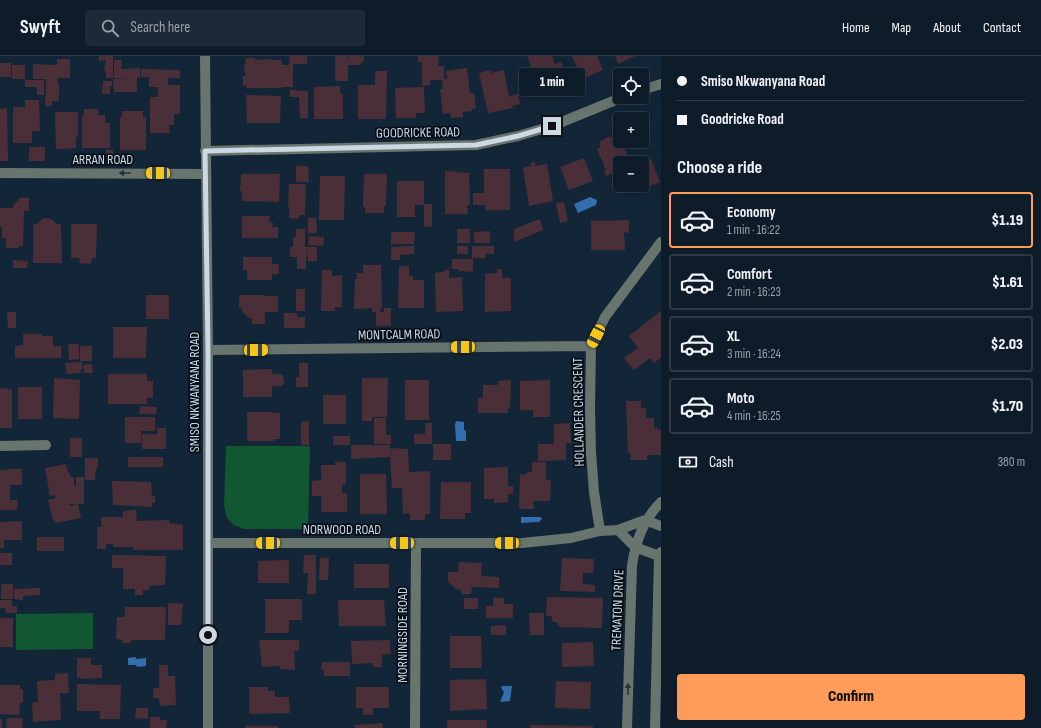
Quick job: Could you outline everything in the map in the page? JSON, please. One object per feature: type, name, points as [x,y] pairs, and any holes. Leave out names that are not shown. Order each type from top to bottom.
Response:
[{"type":"street","name":"SMISO NKWANYANA ROAD","points":[[205,56],[208,350],[208,728]]},
{"type":"street","points":[[649,88],[661,84]]},
{"type":"street","name":"GOODRICKE ROAD","points":[[205,151],[476,145],[518,136],[552,126],[613,101]]},
{"type":"street","name":"ARRAN ROAD","points":[[0,173],[206,174]]},
{"type":"street","name":"HOLLANDER CRESCENT","points":[[600,531],[594,492],[592,453],[590,409],[591,346],[605,317],[661,242]]},
{"type":"street","name":"MONTCALM ROAD","points":[[208,350],[591,346]]},
{"type":"street","points":[[0,446],[46,445]]},
{"type":"street","name":"TREMATON DRIVE","points":[[627,728],[630,587],[632,565],[635,547],[645,520],[661,502]]},
{"type":"street","points":[[645,520],[661,526]]},
{"type":"street","name":"NORWOOD ROAD","points":[[208,542],[522,543],[571,538],[600,531],[618,530],[645,520]]},
{"type":"street","points":[[618,530],[635,547],[660,554],[655,728]]},
{"type":"street","name":"MORNINGSIDE ROAD","points":[[415,728],[416,543]]},
{"type":"green space","points":[[226,446],[310,446],[308,529],[244,529],[234,525],[227,518],[224,506]]},
{"type":"green space","points":[[93,613],[93,649],[16,650],[16,614]]},
{"type":"water","points":[[590,197],[597,200],[596,205],[578,213],[574,204]]},
{"type":"water","points":[[456,421],[464,422],[466,441],[456,441]]},
{"type":"water","points":[[521,517],[541,517],[542,519],[539,522],[521,523]]},
{"type":"water","points":[[135,657],[137,659],[146,658],[146,666],[137,667],[136,665],[128,665],[128,658]]},
{"type":"water","points":[[502,686],[512,686],[510,701],[500,702],[504,692],[501,688]]},
{"type":"building","points":[[99,56],[113,56],[113,78],[106,78],[106,71],[104,71],[106,60],[99,61]]},
{"type":"building","points":[[290,56],[307,56],[307,64],[293,64],[293,87],[246,88],[246,85],[243,86],[243,76],[246,76],[244,69],[246,58],[255,58],[255,60],[282,60],[282,65],[289,65]]},
{"type":"building","points":[[335,56],[348,56],[349,61],[349,56],[364,56],[364,62],[361,62],[361,65],[348,65],[348,81],[335,81]]},
{"type":"building","points":[[418,56],[439,56],[438,66],[444,66],[444,79],[447,79],[446,71],[467,68],[470,93],[474,93],[476,108],[472,109],[472,111],[463,112],[463,117],[451,118],[450,113],[443,114],[440,89],[443,89],[442,80],[430,80],[430,85],[422,86],[422,62],[418,62]]},
{"type":"building","points":[[527,56],[552,56],[555,64],[561,62],[565,73],[557,76],[561,85],[541,93]]},
{"type":"building","points":[[572,56],[597,56],[603,70],[582,79]]},
{"type":"building","points":[[615,56],[635,56],[618,64]]},
{"type":"building","points":[[57,59],[70,59],[70,78],[57,78],[59,84],[59,101],[52,101],[52,106],[45,106],[46,79],[33,79],[33,64],[57,65]]},
{"type":"building","points":[[114,60],[122,60],[121,69],[140,68],[140,78],[137,78],[137,92],[114,92],[113,79],[129,78],[114,78]]},
{"type":"building","points":[[0,63],[11,63],[11,77],[0,77]]},
{"type":"building","points":[[12,65],[25,65],[25,79],[12,79]]},
{"type":"building","points":[[141,69],[180,70],[180,78],[168,78],[168,85],[180,85],[180,114],[174,114],[174,125],[169,125],[170,133],[150,133],[150,97],[158,97],[158,87],[149,87],[149,78],[156,78],[141,77]]},
{"type":"building","points":[[491,70],[491,73],[504,70],[509,96],[518,94],[520,104],[512,106],[513,108],[488,113],[479,73]]},
{"type":"building","points":[[375,71],[387,71],[386,119],[358,119],[358,85],[375,85]]},
{"type":"building","points":[[25,80],[44,80],[44,95],[37,95],[37,87],[25,87]]},
{"type":"building","points":[[103,81],[112,81],[112,86],[110,86],[110,94],[102,94]]},
{"type":"building","points":[[340,86],[340,94],[343,94],[343,119],[314,119],[314,87]]},
{"type":"building","points":[[424,87],[425,113],[416,113],[416,118],[396,118],[395,88]]},
{"type":"building","points":[[290,90],[308,91],[308,118],[300,118],[299,97],[290,97]]},
{"type":"building","points":[[246,95],[281,96],[280,123],[247,123]]},
{"type":"building","points":[[25,100],[39,100],[40,131],[32,131],[32,143],[13,143],[13,107],[25,107]]},
{"type":"building","points":[[7,108],[8,161],[0,161],[0,109]]},
{"type":"building","points":[[84,109],[98,109],[98,115],[105,115],[105,123],[110,123],[110,148],[82,148],[82,115],[84,115]]},
{"type":"building","points":[[122,111],[143,111],[143,117],[146,117],[146,150],[120,150],[120,117],[122,117]]},
{"type":"building","points":[[55,112],[78,112],[78,137],[76,137],[76,148],[56,149]]},
{"type":"building","points":[[610,136],[611,138],[613,137],[613,148],[624,148],[628,156],[613,156],[613,173],[606,176],[604,171],[606,170],[597,149],[601,147],[599,142]]},
{"type":"building","points":[[29,147],[45,147],[45,161],[29,161]]},
{"type":"building","points":[[106,150],[113,150],[113,161],[106,161]]},
{"type":"building","points":[[649,157],[660,182],[649,186]]},
{"type":"building","points":[[584,158],[593,181],[569,190],[560,167]]},
{"type":"building","points":[[535,162],[535,166],[547,164],[553,201],[529,206],[523,168],[531,166],[530,163]]},
{"type":"building","points":[[296,166],[308,166],[309,182],[296,182]]},
{"type":"building","points":[[484,169],[510,169],[510,210],[485,210],[485,205],[473,205],[473,193],[484,193]]},
{"type":"building","points":[[445,171],[469,173],[470,205],[467,205],[468,214],[445,214]]},
{"type":"building","points":[[241,174],[280,174],[279,202],[242,201],[242,191],[240,191]]},
{"type":"building","points":[[364,174],[387,174],[386,206],[384,206],[384,213],[365,213],[365,207],[363,207]]},
{"type":"building","points":[[320,176],[345,176],[344,220],[319,220]]},
{"type":"building","points":[[397,181],[424,181],[424,204],[432,204],[432,226],[424,227],[424,205],[415,205],[415,217],[397,217]]},
{"type":"building","points":[[289,184],[306,184],[305,215],[299,215],[299,219],[289,218]]},
{"type":"building","points":[[20,198],[29,198],[29,211],[24,211],[23,246],[19,246],[19,248],[6,248],[6,238],[2,238],[2,227],[0,227],[0,208],[13,208],[13,205]]},
{"type":"building","points":[[564,202],[568,221],[560,223],[556,203]]},
{"type":"building","points":[[242,216],[270,216],[269,222],[273,222],[272,227],[278,227],[278,238],[242,238]]},
{"type":"building","points":[[45,218],[51,219],[57,224],[61,224],[62,263],[33,263],[33,224],[37,224]]},
{"type":"building","points":[[308,218],[316,218],[317,233],[308,233]]},
{"type":"building","points":[[540,219],[543,230],[514,242],[514,229]]},
{"type":"building","points":[[629,220],[629,233],[624,232],[625,250],[591,250],[591,221]]},
{"type":"building","points":[[71,224],[97,224],[96,258],[92,258],[91,264],[79,263],[80,258],[71,258]]},
{"type":"building","points":[[296,229],[305,229],[305,247],[308,247],[306,269],[297,269],[297,257],[290,257],[290,247],[293,247],[293,237],[296,237]]},
{"type":"building","points":[[457,229],[470,229],[470,243],[457,243]]},
{"type":"building","points":[[490,231],[490,243],[474,243],[474,232]]},
{"type":"building","points":[[391,232],[415,232],[414,244],[391,244]]},
{"type":"building","points":[[309,236],[324,237],[323,246],[308,245]]},
{"type":"building","points":[[414,246],[414,254],[400,255],[400,260],[391,260],[391,247]]},
{"type":"building","points":[[457,246],[468,246],[468,254],[457,254]]},
{"type":"building","points":[[472,246],[494,246],[494,254],[485,254],[485,258],[472,258]]},
{"type":"building","points":[[308,247],[317,247],[317,261],[308,261]]},
{"type":"building","points":[[243,257],[272,257],[272,264],[279,264],[279,274],[272,274],[272,280],[247,280],[247,270],[243,270]]},
{"type":"building","points":[[452,259],[473,259],[473,272],[452,269]]},
{"type":"building","points":[[13,260],[28,261],[27,268],[13,268]]},
{"type":"building","points":[[363,265],[381,265],[382,308],[380,308],[380,312],[372,312],[372,308],[354,309],[355,279],[357,279],[356,273],[363,273]]},
{"type":"building","points":[[399,266],[409,266],[409,276],[413,276],[413,280],[424,280],[424,308],[398,308]]},
{"type":"building","points":[[497,269],[502,269],[502,278],[511,278],[511,311],[485,312],[485,274],[497,273]]},
{"type":"building","points":[[322,270],[332,270],[332,276],[342,275],[342,307],[335,307],[335,311],[321,311]]},
{"type":"building","points":[[444,270],[449,270],[449,278],[462,277],[463,311],[436,312],[435,273],[444,272]]},
{"type":"building","points":[[296,289],[305,289],[305,311],[296,311]]},
{"type":"building","points":[[146,295],[169,295],[169,319],[146,319]]},
{"type":"building","points":[[239,295],[278,296],[278,312],[265,312],[265,324],[252,324],[252,318],[249,318],[242,311],[242,308],[239,308]]},
{"type":"building","points":[[384,308],[391,308],[391,326],[376,326],[376,312],[384,312]]},
{"type":"building","points":[[661,311],[661,357],[654,363],[650,358],[634,370],[624,358],[638,348],[629,336]]},
{"type":"building","points":[[7,312],[16,312],[16,328],[8,328]]},
{"type":"building","points":[[284,313],[297,313],[297,317],[305,317],[305,328],[284,328]]},
{"type":"building","points":[[113,327],[147,327],[146,358],[113,358]]},
{"type":"building","points":[[23,334],[42,334],[42,336],[53,336],[53,346],[61,346],[61,358],[15,358],[15,346],[23,345]]},
{"type":"building","points":[[68,344],[79,344],[79,359],[69,360]]},
{"type":"building","points":[[80,346],[92,346],[92,361],[80,361]]},
{"type":"building","points":[[82,362],[82,370],[80,370],[81,373],[67,374],[65,363]]},
{"type":"building","points":[[299,363],[308,363],[308,387],[296,387],[296,377],[299,377]]},
{"type":"building","points":[[92,364],[93,373],[84,373],[83,365]]},
{"type":"building","points":[[272,369],[272,374],[281,374],[283,376],[284,384],[282,386],[272,386],[272,397],[243,397],[243,370]]},
{"type":"building","points":[[108,374],[147,374],[147,381],[153,381],[153,398],[147,398],[147,404],[108,404]]},
{"type":"building","points":[[54,378],[80,380],[79,419],[53,418]]},
{"type":"building","points":[[362,378],[388,378],[387,417],[372,417],[372,421],[362,421]]},
{"type":"building","points":[[405,380],[429,380],[429,420],[405,420]]},
{"type":"building","points":[[511,380],[510,409],[508,408],[508,413],[478,413],[478,398],[483,398],[483,385],[498,385],[498,381]]},
{"type":"building","points":[[550,380],[550,417],[533,417],[533,410],[520,410],[520,381]]},
{"type":"building","points":[[18,387],[42,387],[42,419],[18,419]]},
{"type":"building","points":[[0,388],[12,389],[12,428],[0,428]]},
{"type":"building","points":[[323,395],[346,395],[346,424],[323,424]]},
{"type":"building","points":[[626,401],[641,401],[641,408],[646,408],[646,418],[654,418],[654,428],[661,430],[661,455],[647,455],[647,460],[630,460],[631,453],[628,453]]},
{"type":"building","points":[[140,406],[157,407],[156,414],[139,414]]},
{"type":"building","points":[[247,412],[280,413],[280,439],[274,439],[274,441],[247,441]]},
{"type":"building","points":[[125,417],[155,417],[155,431],[141,431],[141,443],[125,443]]},
{"type":"building","points":[[374,418],[386,418],[386,435],[391,435],[391,444],[374,444]]},
{"type":"building","points":[[309,421],[309,445],[301,445],[301,422]]},
{"type":"building","points":[[425,423],[432,423],[432,444],[414,444],[414,434],[425,434]]},
{"type":"building","points":[[570,423],[571,443],[566,443],[566,460],[538,461],[538,444],[554,444],[554,424]]},
{"type":"building","points":[[157,428],[166,428],[166,449],[142,449],[142,434],[157,434]]},
{"type":"building","points":[[333,436],[350,436],[350,445],[333,445]]},
{"type":"building","points":[[70,438],[82,438],[82,457],[70,457]]},
{"type":"building","points":[[433,444],[451,444],[451,460],[433,460]]},
{"type":"building","points":[[351,445],[390,445],[390,457],[351,459]]},
{"type":"building","points":[[391,448],[408,449],[409,472],[430,471],[430,514],[425,514],[425,520],[410,520],[410,513],[403,514],[402,488],[392,488],[390,457]]},
{"type":"building","points":[[128,457],[163,457],[163,467],[128,467]]},
{"type":"building","points":[[85,458],[98,458],[98,468],[96,468],[95,480],[85,480]]},
{"type":"building","points":[[335,462],[346,462],[346,484],[342,485],[342,493],[347,493],[347,512],[321,512],[321,496],[312,496],[312,481],[321,480],[321,465],[335,465]]},
{"type":"building","points":[[532,462],[546,462],[546,480],[551,480],[550,501],[533,501],[534,509],[519,509],[520,474],[532,472]]},
{"type":"building","points":[[66,464],[68,473],[70,473],[71,477],[74,478],[74,486],[76,486],[76,477],[84,477],[84,504],[78,504],[81,518],[55,523],[48,500],[56,498],[55,495],[50,496],[45,468]]},
{"type":"building","points":[[508,467],[508,486],[513,486],[513,494],[508,494],[508,502],[494,503],[494,499],[484,499],[484,468]]},
{"type":"building","points":[[22,469],[22,485],[10,485],[10,500],[18,500],[17,510],[0,510],[0,470]]},
{"type":"building","points":[[360,474],[386,474],[387,514],[360,514]]},
{"type":"building","points":[[112,481],[151,482],[152,496],[155,495],[155,503],[152,503],[152,507],[113,505]]},
{"type":"building","points":[[441,482],[471,482],[471,513],[465,513],[465,519],[440,519]]},
{"type":"building","points":[[136,510],[137,521],[169,520],[169,523],[183,525],[183,550],[134,550],[133,547],[113,547],[113,544],[106,544],[106,549],[97,549],[97,527],[101,527],[101,517],[123,517],[123,511]]},
{"type":"building","points":[[22,521],[22,540],[4,540],[4,548],[0,548],[0,522]]},
{"type":"building","points":[[37,537],[64,537],[64,551],[37,551]]},
{"type":"building","points":[[0,553],[12,553],[12,565],[0,565]]},
{"type":"building","points":[[112,555],[166,556],[165,585],[149,586],[149,590],[143,590],[143,595],[135,595],[135,589],[123,589],[123,568],[112,568]]},
{"type":"building","points":[[304,555],[316,555],[316,594],[307,594],[308,573],[303,573]]},
{"type":"building","points":[[320,558],[329,558],[328,580],[319,580]]},
{"type":"building","points":[[562,558],[594,559],[593,573],[583,573],[583,584],[595,585],[595,592],[560,591]]},
{"type":"building","points":[[289,560],[289,583],[258,583],[258,561]]},
{"type":"building","points":[[459,562],[482,563],[481,576],[499,577],[499,588],[472,587],[471,594],[461,594],[461,590],[456,589],[448,582],[448,572],[458,572]]},
{"type":"building","points":[[354,564],[389,564],[389,588],[354,588]]},
{"type":"building","points":[[1,584],[13,584],[13,599],[1,599]]},
{"type":"building","points":[[40,588],[40,595],[23,596],[23,600],[14,599],[14,589]]},
{"type":"building","points":[[493,597],[504,598],[504,604],[513,604],[513,618],[486,618],[486,606],[493,606]]},
{"type":"building","points":[[547,597],[603,598],[602,628],[559,627],[557,622],[553,622],[551,616],[546,616]]},
{"type":"building","points":[[464,598],[478,598],[478,609],[464,609]]},
{"type":"building","points":[[265,599],[302,599],[302,620],[289,620],[289,633],[265,633]]},
{"type":"building","points":[[0,600],[12,600],[12,606],[17,606],[17,613],[6,613],[5,608],[0,608]]},
{"type":"building","points":[[338,600],[384,600],[386,626],[339,626]]},
{"type":"building","points":[[168,603],[183,604],[181,625],[168,625]]},
{"type":"building","points":[[125,607],[166,607],[165,640],[131,640],[131,643],[123,643],[122,640],[116,639],[117,617],[125,617]]},
{"type":"building","points":[[529,613],[544,613],[544,635],[530,635]]},
{"type":"building","points":[[0,618],[13,618],[13,647],[0,647]]},
{"type":"building","points":[[506,625],[506,635],[491,635],[491,626]]},
{"type":"building","points":[[450,636],[481,636],[482,668],[450,668]]},
{"type":"building","points":[[259,640],[299,640],[299,651],[294,651],[295,670],[280,669],[280,666],[262,667]]},
{"type":"building","points":[[390,640],[391,654],[382,655],[382,667],[373,667],[373,663],[352,664],[351,641]]},
{"type":"building","points":[[593,642],[594,666],[562,667],[562,643]]},
{"type":"building","points":[[77,658],[91,658],[91,665],[102,665],[102,678],[77,678]]},
{"type":"building","points":[[322,662],[350,662],[350,676],[324,676],[324,670],[321,670]]},
{"type":"building","points":[[159,665],[168,665],[168,676],[175,676],[176,705],[160,706],[159,698],[153,698],[153,688],[159,688]]},
{"type":"building","points":[[68,673],[69,693],[60,693],[61,720],[33,722],[32,703],[38,702],[37,681],[55,680],[55,674]]},
{"type":"building","points":[[486,679],[487,709],[450,711],[450,680]]},
{"type":"building","points":[[556,681],[591,682],[590,709],[555,708]]},
{"type":"building","points":[[77,684],[121,685],[120,719],[100,719],[100,711],[77,711]]},
{"type":"building","points":[[0,685],[20,685],[20,689],[23,689],[23,702],[20,703],[19,715],[0,714]]},
{"type":"building","points":[[249,687],[268,687],[268,691],[275,691],[275,697],[289,697],[290,713],[249,714]]},
{"type":"building","points":[[356,687],[389,687],[389,708],[373,708],[373,715],[363,715],[363,708],[356,708]]},
{"type":"building","points":[[136,708],[148,708],[148,719],[135,718]]},
{"type":"building","points":[[150,717],[160,717],[160,720],[167,720],[166,728],[150,728]]},
{"type":"building","points":[[7,718],[23,718],[22,728],[6,728]]},
{"type":"building","points":[[0,719],[2,719],[2,728],[0,728]]},
{"type":"building","points":[[447,720],[487,720],[487,728],[447,728]]},
{"type":"building","points":[[382,723],[383,728],[355,728],[355,725]]},
{"type":"building","points":[[530,725],[593,726],[593,728],[530,728]]},
{"type":"building","points":[[245,726],[278,726],[278,728],[245,728]]},
{"type":"route","points":[[208,635],[208,350],[205,151],[476,145],[518,136],[552,126]]}]
